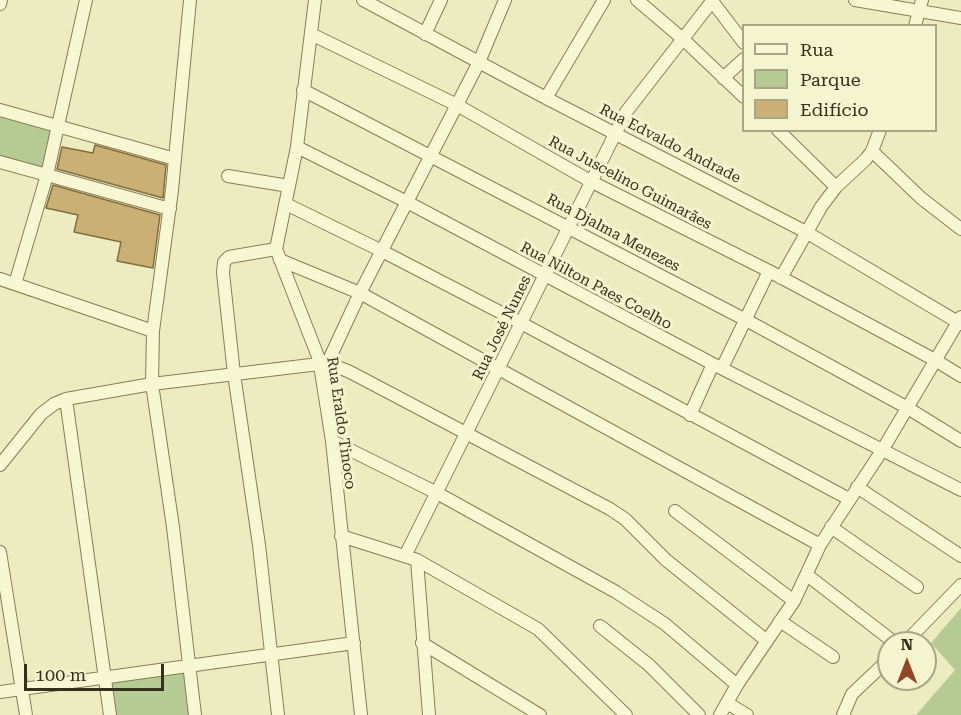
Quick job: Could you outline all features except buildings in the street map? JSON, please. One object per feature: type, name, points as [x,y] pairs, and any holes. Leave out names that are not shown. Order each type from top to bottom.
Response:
[{"type":"street","points":[[15,284],[47,175],[86,0]]},
{"type":"street","points":[[190,0],[170,209],[153,332],[152,384],[173,527],[195,715]]},
{"type":"street","points":[[278,255],[277,238],[297,147],[315,0]]},
{"type":"street","points":[[425,34],[441,0]]},
{"type":"street","points":[[323,364],[479,62],[505,0]]},
{"type":"street","points":[[546,98],[604,0]]},
{"type":"street","points":[[637,0],[684,40],[742,96]]},
{"type":"street","points":[[855,0],[921,5],[961,18]]},
{"type":"street","points":[[712,1],[742,40]]},
{"type":"street","name":"Rua José Nunes","points":[[411,558],[437,493],[615,132],[635,98],[684,40],[712,1]]},
{"type":"street","name":"Rua Edvaldo Andrade","points":[[371,2],[425,34],[546,98],[806,232],[960,321]]},
{"type":"street","points":[[916,24],[921,5]]},
{"type":"street","name":"Rua Juscelino Guimarães","points":[[311,34],[457,105],[592,182],[781,278],[961,376]]},
{"type":"street","points":[[723,78],[742,61]]},
{"type":"street","name":"Rua Djalma Menezes","points":[[303,90],[746,320],[906,407],[961,441]]},
{"type":"street","points":[[0,110],[175,159]]},
{"type":"street","points":[[780,132],[836,187]]},
{"type":"street","points":[[781,278],[806,232],[836,187],[866,159],[872,151],[879,132]]},
{"type":"street","name":"Rua Nilton Paes Coelho","points":[[297,147],[961,490]]},
{"type":"street","points":[[872,151],[898,178],[961,229]]},
{"type":"street","points":[[0,162],[170,209]]},
{"type":"street","points":[[228,176],[290,186]]},
{"type":"street","points":[[286,204],[382,250],[849,499]]},
{"type":"street","points":[[278,715],[259,544],[234,374],[223,267],[227,258],[237,255],[278,255],[360,293],[820,545]]},
{"type":"street","name":"Rua Eraldo Tinoco","points":[[278,255],[323,364],[361,715]]},
{"type":"street","points":[[690,415],[746,320],[769,272]]},
{"type":"street","points":[[0,279],[153,332]]},
{"type":"street","points":[[720,715],[737,685],[794,601],[820,545],[960,321]]},
{"type":"street","points":[[0,465],[42,414],[54,404],[66,399],[152,384],[323,364],[350,372],[610,509],[625,519],[666,561],[767,641]]},
{"type":"street","points":[[66,399],[110,715]]},
{"type":"street","points":[[332,441],[437,493],[616,592],[664,624],[737,685]]},
{"type":"street","points":[[857,488],[961,556]]},
{"type":"street","points":[[675,511],[794,601]]},
{"type":"street","points":[[831,527],[917,587]]},
{"type":"street","points":[[341,536],[411,558],[538,629],[626,715]]},
{"type":"street","points":[[0,552],[26,715]]},
{"type":"street","points":[[411,558],[429,715]]},
{"type":"street","points":[[807,575],[879,631]]},
{"type":"street","points":[[917,631],[961,585]]},
{"type":"street","points":[[780,621],[832,657]]},
{"type":"street","points":[[600,626],[649,665],[699,715]]},
{"type":"street","points":[[0,692],[354,643]]},
{"type":"street","points":[[422,643],[540,715]]},
{"type":"street","points":[[843,715],[852,694],[877,670]]},
{"type":"street","points":[[727,703],[747,715]]},
{"type":"green space","points":[[0,116],[52,129],[42,168],[0,157]]},
{"type":"green space","points":[[961,608],[961,715],[916,715],[955,670],[937,650],[937,636]]},
{"type":"green space","points":[[184,672],[190,715],[115,715],[111,682]]}]
